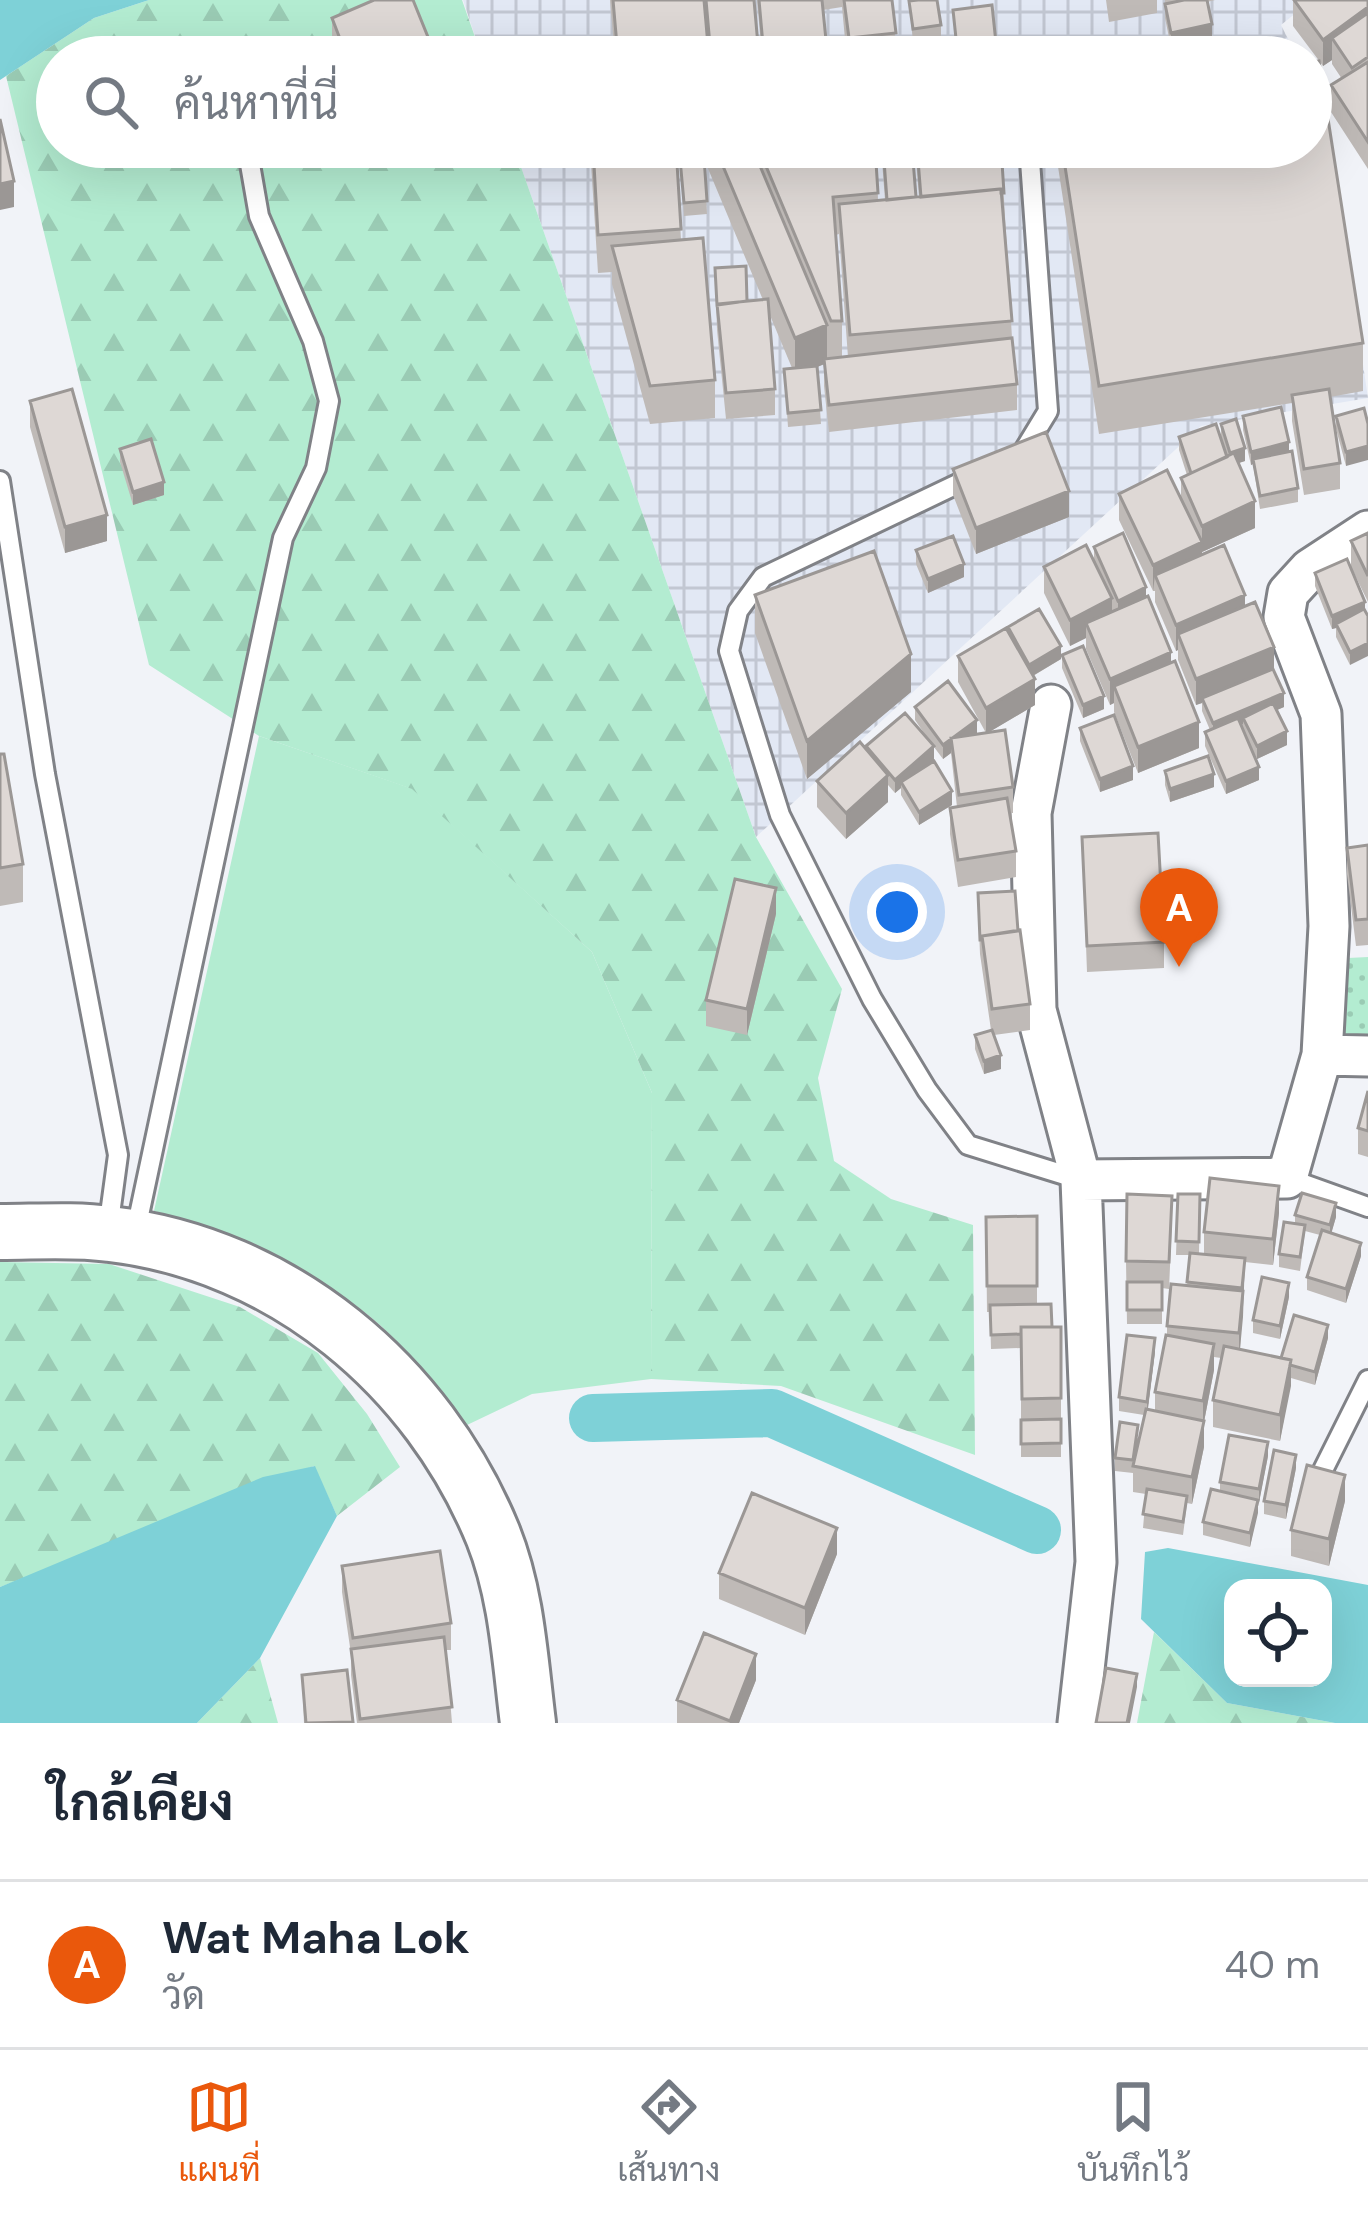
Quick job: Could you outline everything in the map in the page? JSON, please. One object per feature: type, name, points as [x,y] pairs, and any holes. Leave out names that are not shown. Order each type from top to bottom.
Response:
[{"type":"main road","points":[[0,1232],[121,1236],[239,1270],[293,1296],[346,1330],[398,1382],[450,1453],[493,1536],[519,1630],[528,1723]]},
{"type":"street","points":[[1081,1180],[1287,1178],[1322,1055],[1329,926],[1321,714],[1284,617],[1288,593],[1310,569],[1368,531]]},
{"type":"street","points":[[1051,705],[1030,813],[1036,1010],[1081,1180],[1096,1562],[1078,1723]]},
{"type":"street","points":[[1322,1055],[1368,1055]]},
{"type":"lane","points":[[121,1236],[283,538],[316,468],[328,401],[313,341],[260,216],[251,168]]},
{"type":"lane","points":[[1030,168],[1048,411],[1040,433],[1021,454],[763,577],[738,611],[729,651],[779,815],[872,999],[927,1090],[968,1144],[1081,1180]]},
{"type":"lane","points":[[0,481],[45,773],[118,1154],[121,1236]]},
{"type":"lane","points":[[1287,1178],[1368,1207]]},
{"type":"lane","points":[[1318,1480],[1368,1380]]},
{"type":"shaded area","points":[[463,0],[1312,0],[1281,25],[1286,36],[475,36]]},
{"type":"shaded area","points":[[1332,157],[1368,398],[1201,426],[756,837],[521,168],[1332,168]]},
{"type":"green space","points":[[149,0],[462,0],[475,36],[67,36],[94,18]]},
{"type":"green space","points":[[36,56],[36,168],[521,168],[756,837],[842,989],[818,1078],[834,1161],[891,1199],[973,1225],[975,1455],[781,1386],[651,1379],[652,1093],[592,952],[412,789],[259,736],[149,665],[6,76]]},
{"type":"green space","points":[[259,736],[413,789],[592,952],[652,1093],[651,1379],[532,1394],[467,1425],[395,1340],[344,1297],[267,1252],[154,1211]]},
{"type":"green space","points":[[1368,957],[1368,1046],[1341,1046],[1348,958]]},
{"type":"green space","points":[[0,1262],[109,1264],[240,1307],[318,1353],[367,1414],[400,1467],[337,1516],[314,1466],[0,1587]]},
{"type":"green space","points":[[1154,1632],[1227,1703],[1335,1723],[1137,1723]]},
{"type":"green space","points":[[260,1658],[278,1723],[197,1723]]},
{"type":"water","points":[[0,0],[149,0],[94,18],[67,36],[36,36],[36,56],[0,80]]},
{"type":"water","points":[[315,1466],[337,1516],[260,1658],[197,1723],[0,1723],[0,1587],[263,1477]]},
{"type":"water","points":[[1168,1548],[1368,1585],[1368,1723],[1335,1723],[1227,1703],[1141,1619],[1145,1552]]},
{"type":"building","points":[[374,0],[413,0],[428,36],[339,36],[332,18]]},
{"type":"building","points":[[613,0],[704,0],[707,36],[616,36]]},
{"type":"building","points":[[706,0],[754,0],[757,36],[709,36]]},
{"type":"building","points":[[759,0],[822,0],[826,36],[762,36]]},
{"type":"building","points":[[844,0],[892,0],[896,33],[849,36]]},
{"type":"building","points":[[937,0],[941,25],[913,29],[909,1]]},
{"type":"building","points":[[1207,0],[1212,24],[1171,33],[1165,4]]},
{"type":"building","points":[[1294,0],[1368,0],[1368,7],[1328,36],[1320,36]]},
{"type":"building","points":[[992,5],[995,36],[956,36],[953,10]]},
{"type":"building","points":[[1368,13],[1368,57],[1352,68],[1332,38]]},
{"type":"building","points":[[1368,62],[1368,142],[1332,87]]},
{"type":"building","points":[[0,119],[14,181],[0,184]]},
{"type":"building","points":[[1332,144],[1363,343],[1099,386],[1065,168],[1332,168]]},
{"type":"building","points":[[594,168],[677,168],[681,229],[598,235]]},
{"type":"building","points":[[681,168],[705,168],[707,201],[684,203]]},
{"type":"building","points":[[724,168],[761,168],[827,325],[795,338]]},
{"type":"building","points":[[767,168],[876,168],[878,193],[833,197],[842,321],[831,321]]},
{"type":"building","points":[[885,168],[914,168],[916,197],[887,200]]},
{"type":"building","points":[[919,168],[1002,168],[1004,193],[1001,189],[921,197]]},
{"type":"building","points":[[1001,189],[1012,321],[850,335],[839,204]]},
{"type":"building","points":[[703,238],[715,380],[650,386],[612,246]]},
{"type":"building","points":[[746,266],[747,301],[717,305],[715,268]]},
{"type":"building","points":[[768,299],[775,389],[726,393],[717,304]]},
{"type":"building","points":[[1012,338],[1017,384],[829,405],[824,359]]},
{"type":"building","points":[[817,366],[821,410],[788,413],[784,369]]},
{"type":"building","points":[[72,389],[107,515],[65,527],[30,401]]},
{"type":"building","points":[[1329,389],[1340,463],[1304,469],[1292,395]]},
{"type":"building","points":[[1281,407],[1289,442],[1251,452],[1243,416]]},
{"type":"building","points":[[1364,408],[1368,446],[1346,452],[1336,416]]},
{"type":"building","points":[[1236,419],[1245,448],[1230,453],[1221,424]]},
{"type":"building","points":[[1216,424],[1227,457],[1191,473],[1179,437]]},
{"type":"building","points":[[1046,432],[1069,491],[976,528],[953,469]]},
{"type":"building","points":[[151,439],[164,482],[133,492],[120,449]]},
{"type":"building","points":[[1292,451],[1298,488],[1260,496],[1253,459]]},
{"type":"building","points":[[1234,453],[1255,501],[1202,526],[1181,478]]},
{"type":"building","points":[[1167,470],[1202,542],[1153,565],[1119,494]]},
{"type":"building","points":[[1123,533],[1146,587],[1118,601],[1094,547]]},
{"type":"building","points":[[1368,533],[1368,576],[1351,541]]},
{"type":"building","points":[[953,536],[964,564],[928,579],[916,550]]},
{"type":"building","points":[[1086,545],[1112,598],[1070,620],[1044,567]]},
{"type":"building","points":[[1224,545],[1245,595],[1176,625],[1155,575]]},
{"type":"building","points":[[874,551],[911,654],[807,741],[755,595]]},
{"type":"building","points":[[1347,559],[1365,602],[1332,616],[1315,573]]},
{"type":"building","points":[[1148,596],[1171,652],[1110,679],[1086,623]]},
{"type":"building","points":[[1255,602],[1274,647],[1196,679],[1178,634]]},
{"type":"building","points":[[1039,609],[1061,646],[1029,665],[1008,627]]},
{"type":"building","points":[[1364,609],[1368,643],[1350,652],[1336,624]]},
{"type":"building","points":[[1006,628],[1035,679],[986,708],[958,656]]},
{"type":"building","points":[[1083,646],[1104,696],[1083,705],[1062,655]]},
{"type":"building","points":[[1175,661],[1199,722],[1138,747],[1114,686]]},
{"type":"building","points":[[1273,669],[1284,693],[1213,723],[1202,698]]},
{"type":"building","points":[[948,681],[977,720],[943,745],[915,707]]},
{"type":"building","points":[[1273,703],[1287,731],[1257,746],[1243,718]]},
{"type":"building","points":[[905,713],[934,746],[895,780],[866,746]]},
{"type":"building","points":[[1114,715],[1133,766],[1100,779],[1080,728]]},
{"type":"building","points":[[1238,718],[1259,767],[1226,781],[1205,732]]},
{"type":"building","points":[[1005,730],[1013,787],[959,795],[951,738]]},
{"type":"building","points":[[860,742],[888,775],[846,813],[817,781]]},
{"type":"building","points":[[0,754],[4,754],[23,864],[0,868]]},
{"type":"building","points":[[1208,756],[1214,774],[1170,789],[1165,771]]},
{"type":"building","points":[[934,761],[952,791],[919,812],[901,782]]},
{"type":"building","points":[[1007,798],[1016,851],[958,860],[950,808]]},
{"type":"building","points":[[1158,833],[1164,942],[1087,946],[1082,837]]},
{"type":"building","points":[[1368,845],[1368,919],[1356,920],[1347,848]]},
{"type":"building","points":[[735,879],[776,888],[747,1009],[706,1000]]},
{"type":"building","points":[[1015,891],[1018,931],[980,940],[978,893]]},
{"type":"building","points":[[1020,930],[1030,1004],[992,1009],[982,936]]},
{"type":"building","points":[[992,1030],[1001,1055],[984,1061],[975,1035]]},
{"type":"building","points":[[1368,1091],[1368,1131],[1358,1128]]},
{"type":"building","points":[[1210,1178],[1279,1186],[1273,1239],[1204,1232]]},
{"type":"building","points":[[1302,1193],[1336,1203],[1330,1225],[1295,1215]]},
{"type":"building","points":[[1127,1194],[1172,1196],[1169,1262],[1126,1261]]},
{"type":"building","points":[[1178,1194],[1200,1194],[1199,1242],[1176,1241]]},
{"type":"building","points":[[1037,1216],[1037,1286],[987,1286],[986,1217]]},
{"type":"building","points":[[1284,1222],[1305,1225],[1300,1257],[1279,1254]]},
{"type":"building","points":[[1322,1230],[1361,1243],[1346,1289],[1307,1277]]},
{"type":"building","points":[[1190,1253],[1245,1258],[1242,1288],[1187,1282]]},
{"type":"building","points":[[1262,1277],[1289,1283],[1280,1326],[1253,1320]]},
{"type":"building","points":[[1127,1282],[1162,1282],[1162,1310],[1127,1310]]},
{"type":"building","points":[[1171,1284],[1243,1291],[1239,1333],[1167,1326]]},
{"type":"building","points":[[1051,1304],[1052,1327],[1021,1327],[1021,1334],[991,1335],[990,1305]]},
{"type":"building","points":[[1294,1315],[1328,1325],[1315,1372],[1281,1358]]},
{"type":"building","points":[[1021,1327],[1061,1327],[1061,1398],[1022,1399]]},
{"type":"building","points":[[1127,1335],[1155,1338],[1147,1402],[1119,1397]]},
{"type":"building","points":[[1166,1335],[1214,1344],[1203,1401],[1155,1392]]},
{"type":"building","points":[[1224,1346],[1291,1360],[1280,1415],[1213,1400]]},
{"type":"building","points":[[1146,1409],[1204,1421],[1192,1477],[1133,1466]]},
{"type":"building","points":[[1061,1419],[1061,1443],[1021,1444],[1021,1420]]},
{"type":"building","points":[[1120,1422],[1138,1425],[1133,1460],[1115,1458]]},
{"type":"building","points":[[1229,1435],[1268,1442],[1259,1489],[1220,1482]]},
{"type":"building","points":[[1274,1450],[1296,1455],[1286,1505],[1264,1501]]},
{"type":"building","points":[[1307,1465],[1345,1475],[1329,1539],[1291,1530]]},
{"type":"building","points":[[1147,1489],[1187,1496],[1183,1522],[1143,1514]]},
{"type":"building","points":[[1211,1489],[1258,1500],[1250,1533],[1203,1522]]},
{"type":"building","points":[[752,1493],[837,1528],[805,1608],[719,1573]]},
{"type":"building","points":[[440,1551],[451,1623],[353,1638],[342,1566]]},
{"type":"building","points":[[704,1633],[756,1654],[730,1721],[677,1700]]},
{"type":"building","points":[[444,1637],[452,1707],[360,1719],[351,1649]]},
{"type":"building","points":[[1106,1668],[1137,1674],[1127,1723],[1096,1723]]},
{"type":"building","points":[[347,1670],[353,1722],[306,1723],[302,1675]]},
{"type":"waterway","points":[[593,1418],[772,1413],[1037,1530]]},
{"type":"place","name":"Wat Maha Lok","points":[[1179,967]]}]
